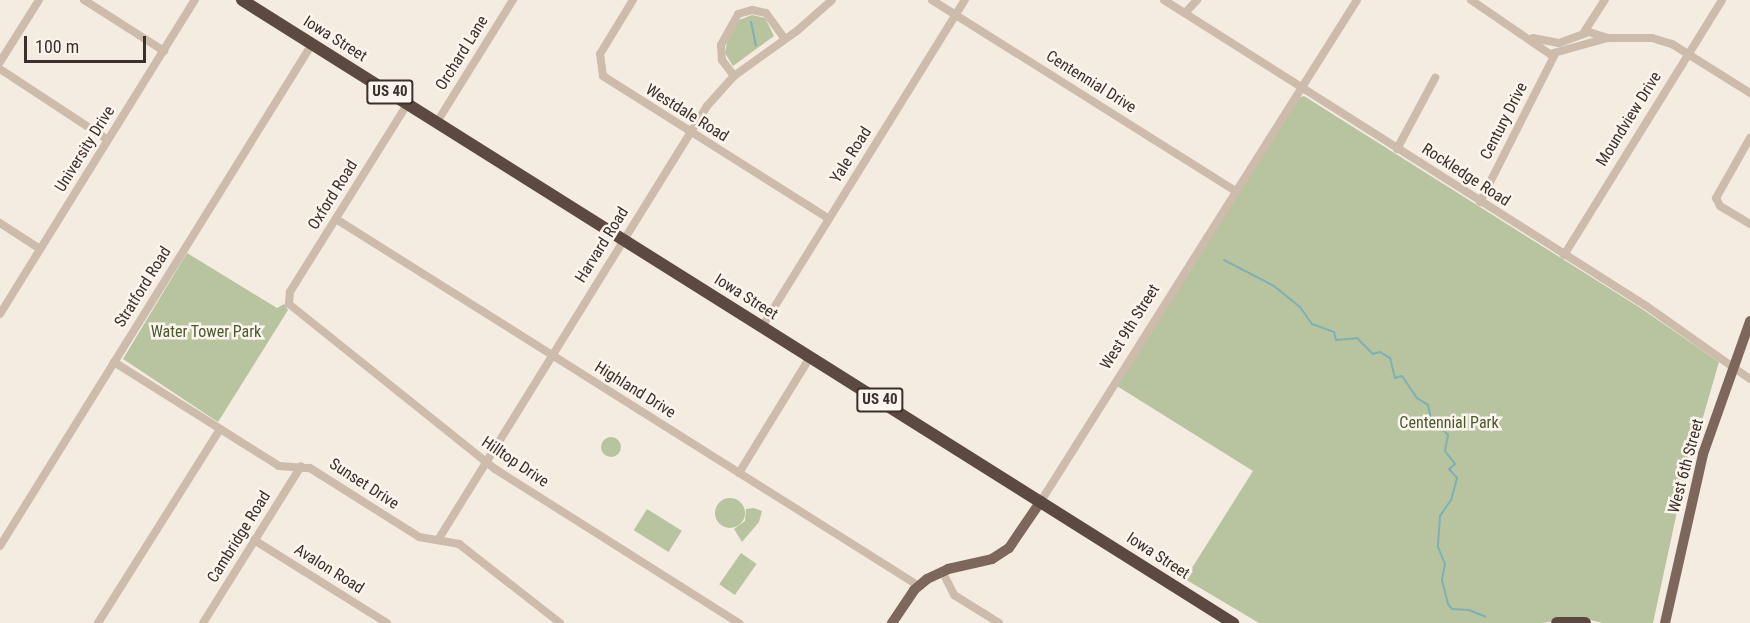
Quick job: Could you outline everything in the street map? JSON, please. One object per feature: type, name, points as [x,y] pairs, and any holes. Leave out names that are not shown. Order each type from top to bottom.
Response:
[{"type":"highway","name":"Iowa Street","points":[[242,0],[1233,623]]},
{"type":"highway","points":[[1557,623],[1585,623]]},
{"type":"main road","name":"West 6th Street","points":[[1665,623],[1703,454],[1732,365],[1750,321]]},
{"type":"main road","name":"West 9th Street","points":[[892,623],[919,586],[942,570],[986,561],[1002,553],[1021,534],[1041,501]]},
{"type":"street","points":[[0,62],[3,51],[39,0]]},
{"type":"street","points":[[84,0],[164,51]]},
{"type":"street","name":"University Drive","points":[[0,314],[195,0]]},
{"type":"street","name":"Orchard Lane","points":[[437,122],[513,0]]},
{"type":"street","name":"Westdale Road","points":[[633,0],[600,54],[601,72],[609,82],[829,219]]},
{"type":"street","name":"Harvard Road","points":[[438,540],[690,132],[734,76],[785,39],[832,0]]},
{"type":"street","name":"Centennial Drive","points":[[932,0],[1234,190]]},
{"type":"street","name":"Yale Road","points":[[762,327],[965,0]]},
{"type":"street","name":"Rockledge Road","points":[[1164,0],[1564,255],[1750,379]]},
{"type":"street","points":[[1185,13],[1197,0]]},
{"type":"street","name":"West 9th Street","points":[[1041,501],[1234,190],[1357,0]]},
{"type":"street","points":[[1471,0],[1555,54],[1607,38]]},
{"type":"street","points":[[1584,33],[1605,0]]},
{"type":"street","name":"Moundview Drive","points":[[1564,255],[1722,0]]},
{"type":"street","points":[[734,76],[722,60],[721,45],[738,14],[752,10],[766,13],[785,39]]},
{"type":"street","points":[[1533,38],[1559,43],[1584,33],[1607,38],[1652,38],[1688,54],[1750,93]]},
{"type":"street","name":"Stratford Road","points":[[0,546],[312,44]]},
{"type":"street","name":"Century Drive","points":[[1480,202],[1555,54]]},
{"type":"street","points":[[1,71],[108,140]]},
{"type":"street","points":[[1397,149],[1435,78]]},
{"type":"street","name":"Oxford Road","points":[[289,304],[290,292],[408,104]]},
{"type":"street","points":[[1750,138],[1716,198],[1720,206],[1750,224]]},
{"type":"street","name":"Highland Drive","points":[[336,219],[919,586]]},
{"type":"street","points":[[0,223],[40,249]]},
{"type":"street","name":"Hilltop Drive","points":[[289,304],[485,462],[740,623]]},
{"type":"street","points":[[739,473],[810,357]]},
{"type":"street","name":"Sunset Drive","points":[[114,362],[279,466],[300,466],[315,471],[419,537],[459,544],[560,623]]},
{"type":"street","points":[[98,623],[220,429]]},
{"type":"street","name":"Cambridge Road","points":[[203,623],[300,466]]},
{"type":"street","name":"Avalon Road","points":[[255,540],[387,623]]},
{"type":"street","points":[[942,570],[954,595],[999,623]]},
{"type":"green space","points":[[752,15],[765,18],[774,36],[733,66],[725,53],[727,42],[739,20]]},
{"type":"green space","name":"Centennial Park","points":[[1304,96],[1642,309],[1719,362],[1681,493],[1653,623],[1603,623],[1578,617],[1542,623],[1259,623],[1185,579],[1253,471],[1117,386],[1298,98]]},
{"type":"green space","name":"Water Tower Park","points":[[187,253],[277,308],[284,304],[288,310],[218,422],[123,359]]},
{"type":"green space","points":[[611,437],[618,440],[621,447],[618,454],[611,457],[604,454],[601,447],[604,440]]},
{"type":"green space","points":[[730,498],[740,503],[745,513],[740,523],[730,528],[720,523],[715,513],[720,503]]},
{"type":"green space","points":[[754,508],[762,511],[759,522],[742,542],[734,529],[745,521],[746,509]]},
{"type":"green space","points":[[647,509],[682,531],[669,552],[634,530]]},
{"type":"green space","points":[[741,553],[757,564],[735,595],[719,584]]},
{"type":"waterway","points":[[751,22],[756,45]]},
{"type":"waterway","points":[[1224,260],[1274,286],[1300,307],[1312,324],[1334,332],[1336,340],[1357,338],[1373,354],[1380,352],[1390,358],[1395,378],[1402,376],[1417,398],[1428,405],[1431,419],[1448,435],[1445,451],[1455,464],[1449,469],[1457,478],[1451,500],[1440,516],[1438,547],[1445,564],[1442,580],[1448,604],[1452,609],[1469,610],[1486,617]]}]
